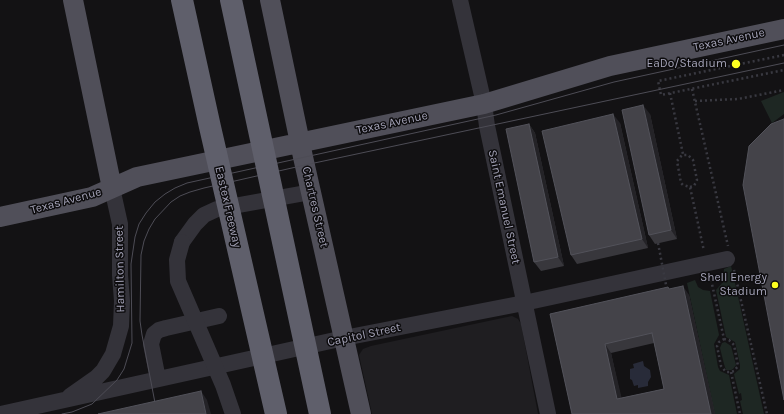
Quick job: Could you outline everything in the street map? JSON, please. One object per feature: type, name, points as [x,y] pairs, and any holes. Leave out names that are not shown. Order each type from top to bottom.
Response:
[{"type":"highway","name":"Eastex Freeway","points":[[182,0],[276,414]]},
{"type":"highway","points":[[231,0],[320,414]]},
{"type":"main road","name":"Hamilton Street","points":[[73,0],[112,188]]},
{"type":"main road","name":"Chartres Street","points":[[270,0],[361,414]]},
{"type":"main road","name":"Texas Avenue","points":[[0,217],[92,197],[137,177],[484,104],[610,66],[784,29]]},
{"type":"street","name":"Saint Emanuel Street","points":[[460,0],[484,104],[487,126],[548,414]]},
{"type":"street","name":"Hamilton Street","points":[[64,400],[97,377],[103,371],[113,354],[121,326],[122,301],[120,275],[120,224],[112,188]]},
{"type":"street","points":[[233,414],[223,385],[181,290],[177,260],[182,242],[195,224],[204,216],[217,209],[311,192]]},
{"type":"street","name":"Capitol Street","points":[[1,414],[344,338],[524,303],[729,258]]},
{"type":"street","points":[[158,379],[151,344],[154,334],[159,330],[166,328],[219,316]]},
{"type":"path","points":[[784,55],[658,81],[661,95],[784,70]]},
{"type":"path","points":[[692,89],[729,258],[767,414]]},
{"type":"path","points":[[695,101],[738,98],[784,90]]},
{"type":"path","points":[[670,93],[683,154]]},
{"type":"path","points":[[683,154],[688,154],[693,160],[697,180],[694,186],[690,187],[681,183],[677,161],[683,154]]},
{"type":"path","points":[[690,187],[724,339]]},
{"type":"path","points":[[658,243],[668,298]]},
{"type":"path","points":[[724,339],[729,340],[734,346],[738,366],[731,372],[726,372],[721,366],[718,346],[719,342],[724,339]]},
{"type":"path","points":[[731,372],[740,414]]},
{"type":"shaded area","points":[[784,92],[784,114],[772,123],[761,101]]},
{"type":"shaded area","points":[[731,266],[764,414],[743,414],[740,401],[742,400],[741,393],[739,394],[734,374],[740,369],[740,365],[735,342],[726,337],[716,290],[723,282],[724,269]]},
{"type":"shaded area","points":[[695,280],[698,287],[703,290],[710,291],[719,335],[714,344],[718,367],[720,371],[729,375],[737,414],[715,414],[687,283]]},
{"type":"shaded area","points":[[512,316],[518,319],[521,324],[538,414],[372,414],[359,355],[363,349]]},
{"type":"shaded area","points":[[725,342],[731,346],[736,365],[731,370],[726,370],[720,348],[722,343]]},
{"type":"water","points":[[643,361],[644,366],[650,370],[651,377],[648,382],[648,386],[638,388],[638,385],[634,386],[632,380],[630,379],[630,369],[634,368],[633,364]]},
{"type":"building","points":[[643,105],[671,230],[649,235],[622,110]]},
{"type":"building","points":[[613,114],[642,239],[571,255],[542,131]]},
{"type":"building","name":"Shell Energy Stadium","points":[[784,119],[784,400],[743,185],[749,146],[771,124]]},
{"type":"building","points":[[529,124],[558,257],[534,262],[506,129]]},
{"type":"building","points":[[683,286],[711,414],[572,414],[550,314],[668,287],[669,289]],"holes":[[[652,333],[664,389],[617,399],[605,344]]]},
{"type":"building","points":[[201,391],[206,414],[98,414]]},
{"type":"tram line","points":[[62,414],[72,412],[92,404],[117,380],[124,369],[132,343],[131,264],[135,237],[139,224],[146,213],[155,202],[175,188],[187,183],[496,115],[614,82],[784,45]]},
{"type":"tram line","points":[[156,408],[140,321],[141,255],[144,241],[155,219],[171,202],[180,196],[204,188],[305,165],[784,63]]},
{"type":"place","name":"EaDo/Stadium","points":[[736,64]]},
{"type":"place","name":"Shell Energy Stadium","points":[[775,285]]}]
